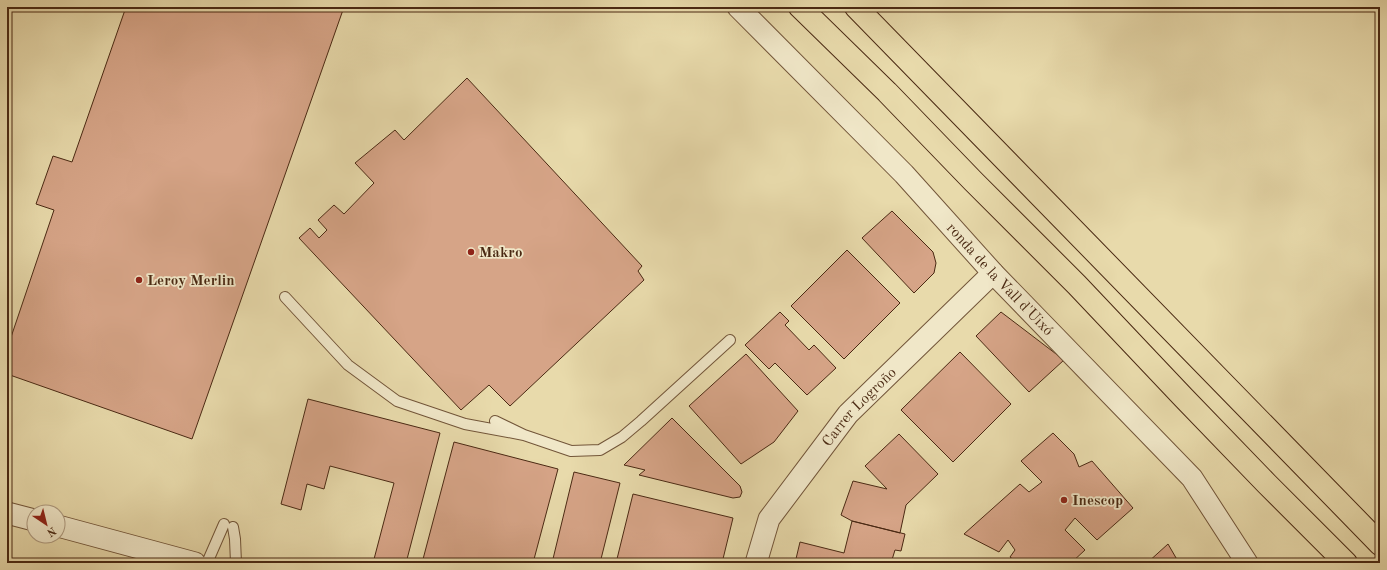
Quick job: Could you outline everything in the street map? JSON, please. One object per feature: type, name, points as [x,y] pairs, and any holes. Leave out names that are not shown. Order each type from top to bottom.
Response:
[{"type":"main road","points":[[800,7],[887,92],[973,181],[1078,285],[1193,408],[1346,563]]},
{"type":"main road","points":[[856,7],[1380,544]]},
{"type":"street","name":"ronda de la Vall d'Uixó","points":[[738,7],[904,174],[993,273],[1192,478],[1247,563]]},
{"type":"street","name":"Carrer Logroño","points":[[756,563],[769,520],[848,414],[993,273]]},
{"type":"street","points":[[7,513],[26,518]]},
{"type":"street","points":[[66,528],[195,563]]},
{"type":"lane","points":[[285,297],[348,365],[397,401],[465,424],[524,435]]},
{"type":"lane","points":[[495,421],[524,435],[571,451],[600,450],[622,437],[641,421],[730,340]]},
{"type":"lane","points":[[207,563],[228,526],[235,539],[236,563]]},
{"type":"building","name":"Leroy Merlin","points":[[126,7],[344,7],[192,439],[7,374],[7,349],[54,210],[36,204],[53,156],[72,162]]},
{"type":"building","name":"Makro","points":[[467,78],[642,266],[638,271],[644,280],[510,406],[489,385],[461,410],[299,238],[310,228],[319,238],[327,230],[318,220],[334,205],[344,214],[374,183],[355,163],[395,130],[404,140]]},
{"type":"building","points":[[892,211],[933,252],[936,263],[934,273],[914,293],[862,238]]},
{"type":"building","points":[[847,250],[900,303],[844,359],[791,306]]},
{"type":"building","points":[[780,312],[789,321],[785,325],[809,350],[814,345],[836,368],[807,395],[775,363],[769,369],[745,345]]},
{"type":"building","points":[[1001,312],[1064,360],[1029,392],[976,336]]},
{"type":"building","points":[[960,352],[1011,404],[953,462],[901,410]]},
{"type":"building","points":[[746,354],[798,411],[774,442],[741,464],[689,406]]},
{"type":"building","points":[[308,399],[440,433],[406,563],[373,563],[394,483],[330,466],[324,489],[307,484],[301,510],[281,504]]},
{"type":"building","points":[[672,418],[740,486],[742,492],[740,497],[733,498],[639,475],[645,470],[624,465]]},
{"type":"building","name":"Inescop","points":[[1053,433],[1074,454],[1079,467],[1092,461],[1133,508],[1097,540],[1075,518],[1065,530],[1085,550],[1071,563],[1018,563],[1010,557],[1015,550],[1008,540],[999,552],[964,534],[1020,484],[1029,492],[1042,482],[1021,461]]},
{"type":"building","points":[[899,434],[938,474],[906,505],[900,533],[852,521],[841,515],[853,481],[887,489],[865,466]]},
{"type":"building","points":[[454,442],[558,469],[533,563],[422,563]]},
{"type":"building","points":[[574,472],[620,483],[600,563],[552,563]]},
{"type":"building","points":[[633,494],[733,518],[722,563],[616,563]]},
{"type":"building","points":[[852,521],[905,534],[901,551],[895,550],[891,563],[795,563],[800,542],[844,553]]},
{"type":"building","points":[[1168,544],[1179,563],[1147,563]]},
{"type":"place","name":"Makro","points":[[471,252]]},
{"type":"place","name":"Leroy Merlin","points":[[139,280]]},
{"type":"place","name":"Inescop","points":[[1064,500]]}]
